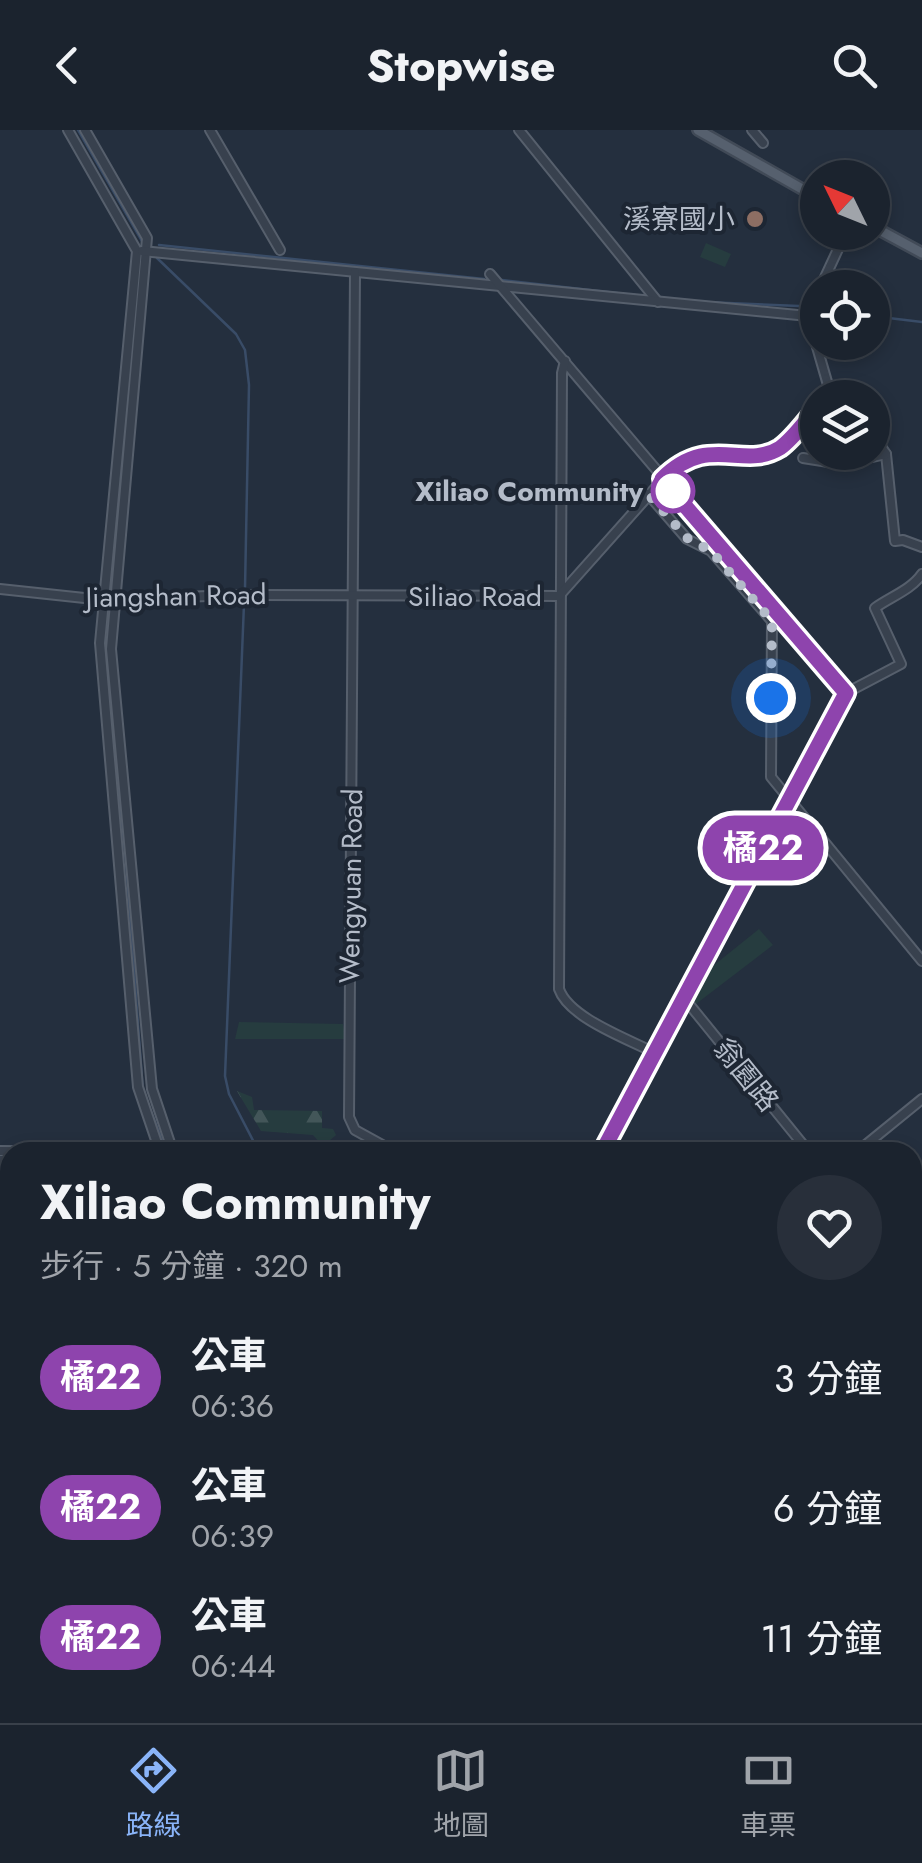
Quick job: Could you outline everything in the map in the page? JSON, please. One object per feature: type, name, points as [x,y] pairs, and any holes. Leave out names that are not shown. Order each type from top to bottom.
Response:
[{"type":"main road","points":[[698,130],[800,188]]},
{"type":"main road","points":[[890,236],[922,254]]},
{"type":"street","points":[[68,130],[142,251],[132,441],[111,650],[152,1089],[170,1142]]},
{"type":"street","points":[[85,130],[147,238],[142,251],[100,643],[138,1087],[157,1142]]},
{"type":"street","points":[[210,130],[280,250]]},
{"type":"street","points":[[518,130],[658,302]]},
{"type":"street","points":[[752,130],[764,143]]},
{"type":"street","points":[[142,251],[800,315]]},
{"type":"street","points":[[353,595],[355,272]]},
{"type":"street","points":[[490,274],[846,693]]},
{"type":"street","points":[[565,361],[559,596],[558,989],[567,1004],[582,1014],[656,1053]]},
{"type":"street","name":"Siliao Road","points":[[353,595],[559,596],[674,467],[713,452],[753,454],[777,449],[800,425]]},
{"type":"street","points":[[888,470],[896,542],[903,540],[922,547]]},
{"type":"street","points":[[648,494],[687,538],[711,551],[772,621],[769,769],[788,800],[922,961]]},
{"type":"street","points":[[607,1142],[846,693],[900,664],[875,608],[914,586],[922,574]]},
{"type":"street","name":"Jiangshan Road","points":[[0,589],[103,600],[353,595]]},
{"type":"street","name":"Wengyuan Road","points":[[353,595],[349,1118],[355,1130],[377,1142]]},
{"type":"street","name":"翁園路","points":[[684,998],[801,1142]]},
{"type":"street","points":[[870,1142],[922,1099]]},
{"type":"green space","points":[[706,243],[731,254],[725,267],[700,257]]},
{"type":"green space","points":[[759,929],[773,945],[696,1004],[691,997],[703,974]]},
{"type":"green space","points":[[239,1022],[343,1024],[346,1039],[235,1039]]},
{"type":"green space","points":[[237,1091],[252,1097],[254,1110],[322,1111],[322,1128],[333,1129],[336,1135],[328,1142],[319,1142],[313,1135],[261,1131]]},
{"type":"waterway","points":[[78,130],[143,243]]},
{"type":"waterway","points":[[159,245],[484,279]]},
{"type":"waterway","points":[[157,258],[236,334],[245,350],[249,385],[245,588]]},
{"type":"waterway","points":[[502,280],[643,296]]},
{"type":"waterway","points":[[705,302],[799,306]]},
{"type":"waterway","points":[[890,318],[922,322]]},
{"type":"waterway","points":[[108,595],[118,527]]},
{"type":"waterway","points":[[244,604],[225,1076],[229,1094],[254,1142]]},
{"type":"waterway","points":[[106,667],[126,861],[143,1092]]},
{"type":"waterway","points":[[148,1104],[162,1140]]},
{"type":"bus line","name":"橘22","points":[[607,1142],[846,693],[662,479],[674,467],[698,455],[753,454],[777,449],[800,427]]},
{"type":"place","name":"溪寮國小","points":[[755,219]]},
{"type":"place","name":"Xiliao Community","points":[[673,491]]},
{"type":"route","points":[[673,491],[683,502],[662,479],[648,494],[687,538],[711,551],[772,621],[771,698]]}]
